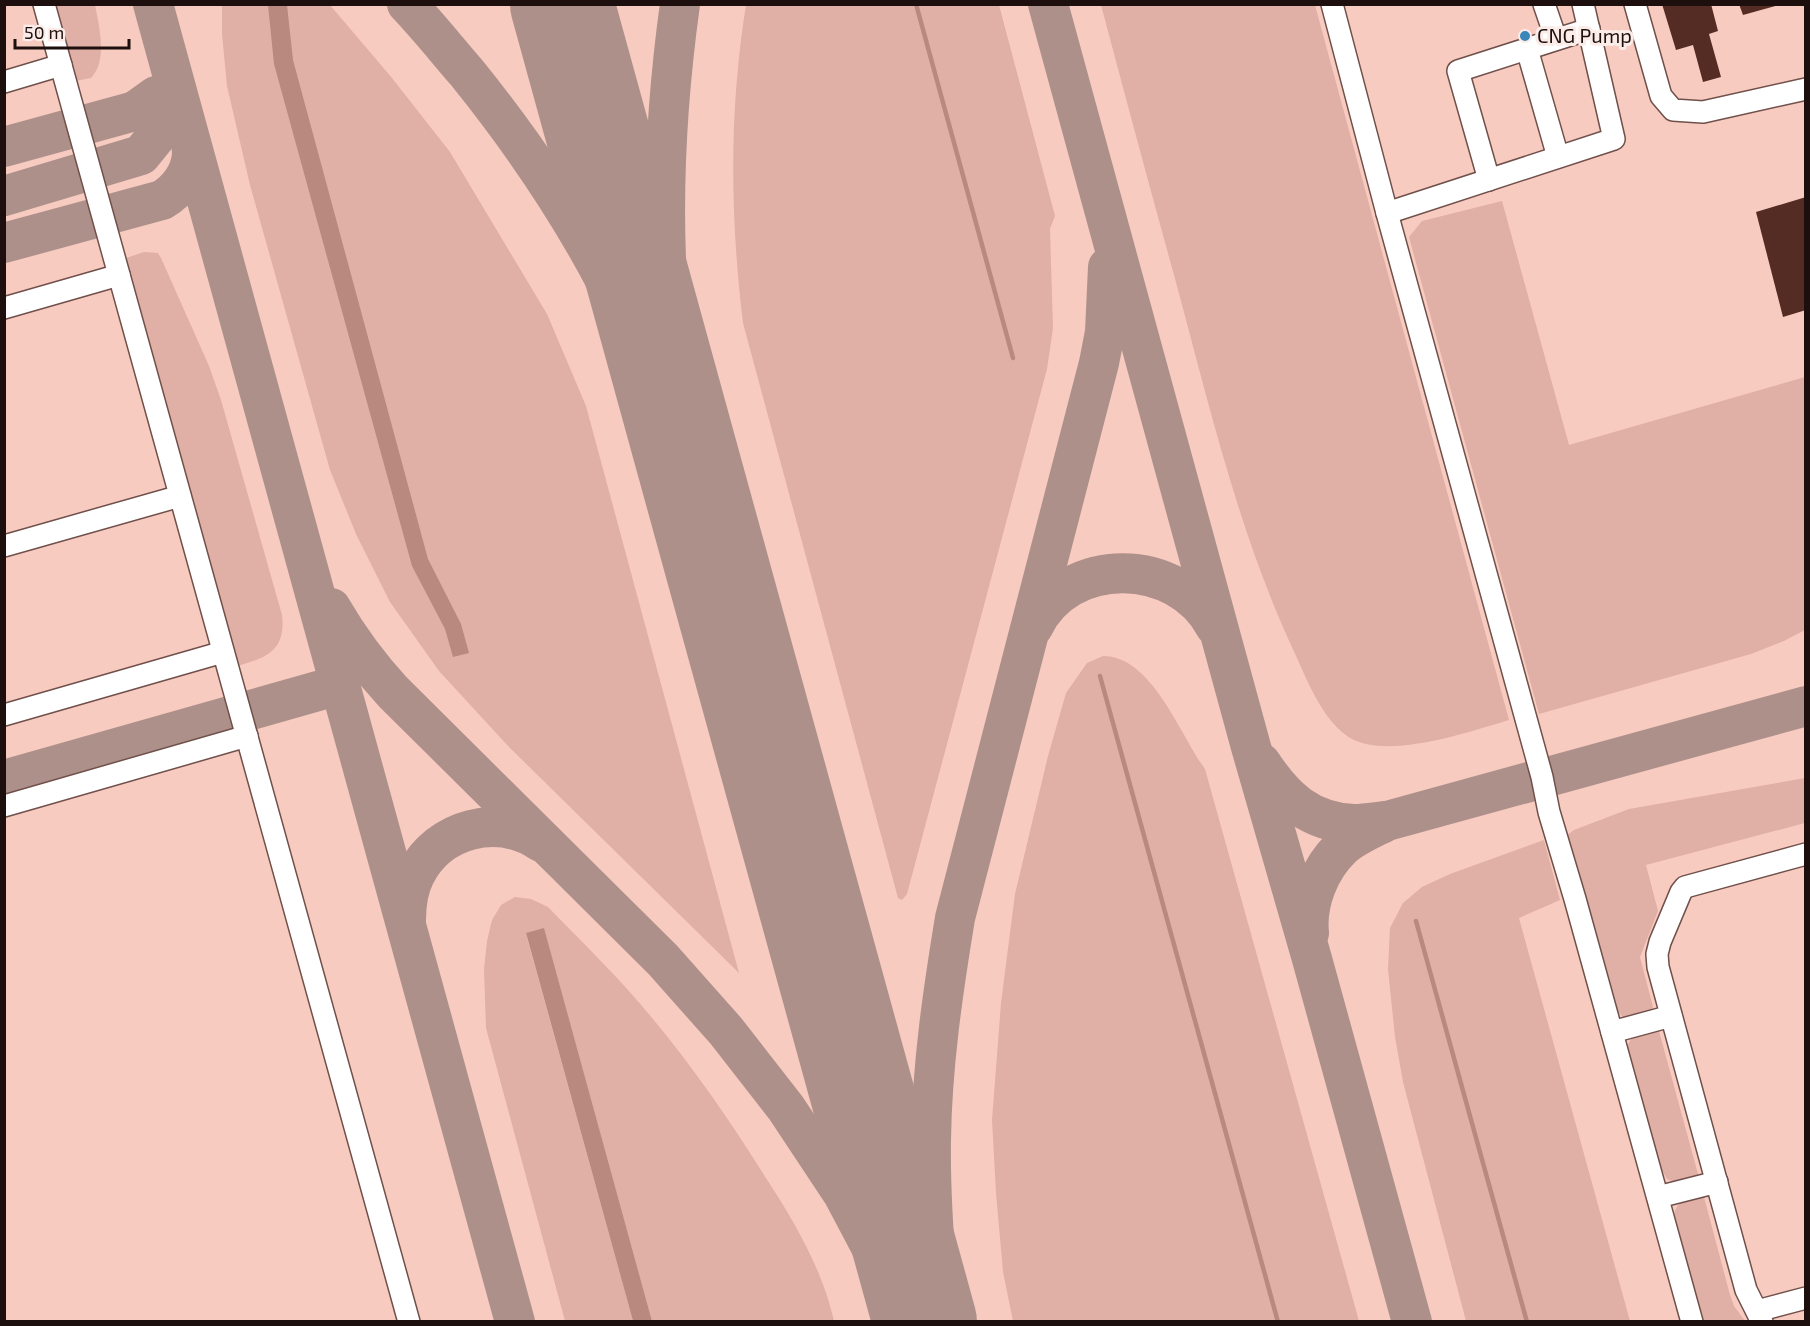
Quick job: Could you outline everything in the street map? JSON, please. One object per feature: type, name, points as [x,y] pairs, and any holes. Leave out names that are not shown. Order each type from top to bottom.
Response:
[{"type":"lane","points":[[44,4],[409,1322]]},
{"type":"lane","points":[[1332,4],[1542,777],[1549,812],[1692,1322]]},
{"type":"lane","points":[[1544,4],[1556,39]]},
{"type":"lane","points":[[1387,213],[1614,139],[1583,4]]},
{"type":"lane","points":[[1635,4],[1660,96],[1673,110],[1703,112],[1806,89]]},
{"type":"lane","points":[[1489,180],[1458,70],[1589,29]]},
{"type":"lane","points":[[1527,49],[1558,157]]},
{"type":"lane","points":[[4,82],[61,65]]},
{"type":"lane","points":[[4,308],[119,276]]},
{"type":"lane","points":[[4,546],[180,496]]},
{"type":"lane","points":[[4,715],[224,652]]},
{"type":"lane","points":[[4,806],[247,736]]},
{"type":"lane","points":[[1806,854],[1685,887],[1660,942],[1657,954],[1671,1016],[1746,1290],[1759,1316],[1806,1298]]},
{"type":"lane","points":[[1612,1032],[1671,1016]]},
{"type":"lane","points":[[1658,1197],[1717,1182]]},
{"type":"shaded area","points":[[5,5],[1805,5],[1805,1321],[5,1322]]},
{"type":"shaded area","points":[[49,5],[95,5],[101,53],[96,71],[91,78],[70,82]]},
{"type":"shaded area","points":[[222,5],[330,5],[392,78],[450,152],[547,314],[586,406],[739,973],[509,747],[439,671],[390,602],[356,534],[330,470],[250,185],[227,86]]},
{"type":"shaded area","points":[[268,5],[287,5],[293,60],[428,559],[461,624],[469,653],[453,657],[445,629],[412,566],[274,64]]},
{"type":"shaded area","points":[[746,5],[999,5],[1055,216],[1050,229],[1053,328],[1047,369],[907,894],[902,900],[898,898],[743,323],[736,243],[733,164],[740,44]]},
{"type":"shaded area","points":[[1101,5],[1315,5],[1509,720],[1430,742],[1387,746],[1352,739],[1334,724],[1319,703],[1276,612],[1227,469]]},
{"type":"shaded area","points":[[1502,201],[1569,445],[1805,377],[1805,630],[1751,654],[1539,714],[1409,237],[1422,221]]},
{"type":"shaded area","points":[[144,252],[158,253],[161,258],[209,366],[221,400],[282,615],[281,637],[272,651],[257,660],[237,666],[120,260]]},
{"type":"shaded area","points":[[1103,656],[1120,659],[1136,669],[1150,683],[1175,718],[1205,769],[1359,1321],[1013,1321],[1003,1272],[992,1120],[1001,1003],[1015,894],[1048,756],[1066,693],[1087,663]]},
{"type":"shaded area","points":[[1805,778],[1805,823],[1646,865],[1658,911],[1640,957],[1653,1007],[1652,1011],[1624,1018],[1615,1009],[1566,836],[1574,830],[1629,809]]},
{"type":"shaded area","points":[[1544,840],[1560,900],[1519,918],[1630,1321],[1466,1321],[1403,1082],[1395,1037],[1388,969],[1390,928],[1403,903],[1422,887],[1450,874]]},
{"type":"shaded area","points":[[515,897],[531,899],[548,907],[625,987],[687,1062],[735,1129],[796,1227],[822,1282],[834,1321],[652,1321],[544,929],[526,934],[633,1321],[565,1321],[486,1028],[484,969],[487,941],[492,920],[501,905]]},
{"type":"shaded area","points":[[544,928],[652,1321],[633,1321],[526,933]]},
{"type":"shaded area","points":[[1656,1028],[1659,1031],[1698,1174],[1697,1179],[1679,1184],[1667,1179],[1661,1169],[1627,1049],[1634,1037]]},
{"type":"shaded area","points":[[1702,1195],[1730,1295],[1734,1306],[1745,1321],[1703,1321],[1674,1217],[1680,1204],[1687,1199]]},
{"type":"building","points":[[1662,4],[1711,4],[1718,31],[1709,34],[1721,77],[1703,82],[1693,45],[1676,50]]},
{"type":"building","points":[[1739,4],[1779,4],[1779,5],[1743,15]]},
{"type":"building","points":[[1806,197],[1806,310],[1783,317],[1756,212]]},
{"type":"waterway","points":[[916,4],[1013,358]]},
{"type":"waterway","points":[[1100,676],[1278,1322]]},
{"type":"waterway","points":[[1416,921],[1527,1322]]},
{"type":"taxiway","points":[[153,4],[515,1322]]},
{"type":"taxiway","points":[[407,4],[490,102],[574,224],[610,289],[637,345],[700,508]]},
{"type":"taxiway","points":[[680,4],[669,107],[665,210],[669,314],[683,416]]},
{"type":"taxiway","points":[[1048,4],[1251,747],[1412,1322]]},
{"type":"taxiway","points":[[4,147],[135,111],[156,96]]},
{"type":"taxiway","points":[[4,196],[141,155],[171,118],[178,98]]},
{"type":"taxiway","points":[[4,243],[162,200],[174,191],[183,181],[192,156],[191,144],[186,133],[177,123],[163,115],[135,111]]},
{"type":"taxiway","points":[[941,1322],[933,1231],[931,1140],[936,1056],[955,918],[1099,363],[1105,332],[1108,267]]},
{"type":"taxiway","points":[[1033,627],[1049,603],[1071,586],[1096,576],[1123,573],[1150,577],[1176,587],[1198,603],[1215,626]]},
{"type":"taxiway","points":[[331,608],[360,652],[393,692],[663,960],[726,1031],[786,1108],[843,1194],[908,1322]]},
{"type":"taxiway","points":[[4,780],[339,685]]},
{"type":"taxiway","points":[[1309,933],[1312,898],[1327,866],[1347,843],[1387,821],[1806,706]]},
{"type":"taxiway","points":[[1261,763],[1279,787],[1299,806],[1311,813],[1324,819],[1354,824],[1386,821]]},
{"type":"taxiway","points":[[406,920],[408,897],[415,875],[426,859],[454,836],[488,827],[506,828],[524,833],[541,842]]},
{"type":"runway","points":[[562,4],[925,1322]]},
{"type":"place","name":"CNG Pump","points":[[1525,36]]}]
